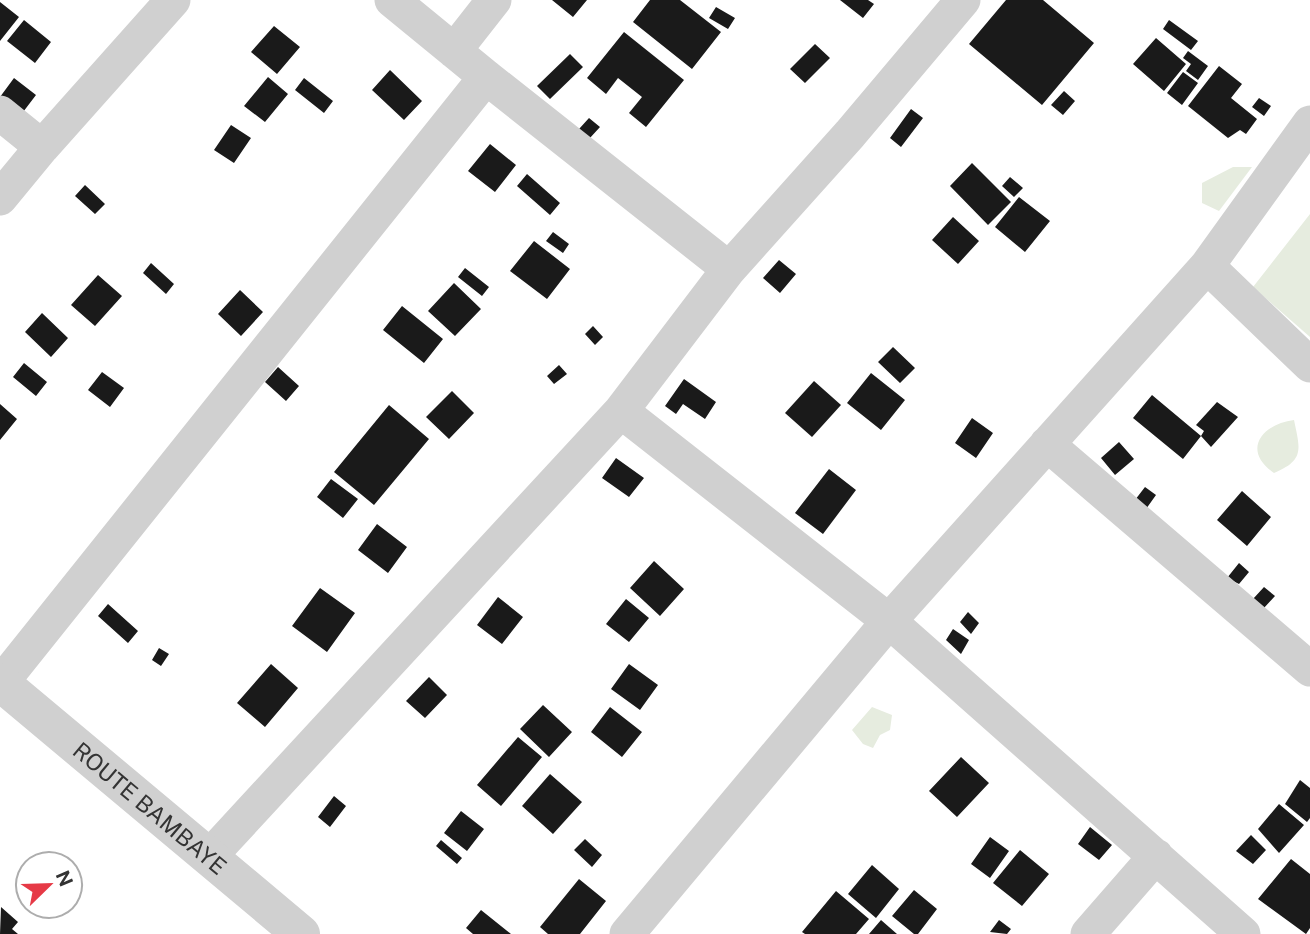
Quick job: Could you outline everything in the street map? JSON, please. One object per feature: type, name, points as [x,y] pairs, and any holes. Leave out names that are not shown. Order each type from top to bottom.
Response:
[{"type":"street","points":[[0,198],[173,0]]},
{"type":"street","points":[[392,0],[729,269]]},
{"type":"street","points":[[454,51],[494,0]]},
{"type":"street","points":[[209,857],[621,411],[729,269],[850,134],[963,0]]},
{"type":"street","points":[[1,683],[486,77]]},
{"type":"street","points":[[0,113],[42,147]]},
{"type":"street","points":[[626,934],[889,621],[1207,266],[1310,123]]},
{"type":"street","points":[[1207,266],[1310,365]]},
{"type":"street","points":[[621,411],[889,621],[1243,934]]},
{"type":"street","points":[[1047,444],[1310,669]]},
{"type":"street","name":"ROUTE BAMBAYE","points":[[1,683],[301,934]]},
{"type":"street","points":[[1088,934],[1156,856]]},
{"type":"shaded area","points":[[1233,167],[1252,167],[1219,211],[1202,203],[1202,183]]},
{"type":"shaded area","points":[[1310,214],[1310,337],[1253,287]]},
{"type":"shaded area","points":[[1294,420],[1298,439],[1296,458],[1274,473],[1259,456],[1257,447],[1260,439],[1273,427]]},
{"type":"shaded area","points":[[872,707],[892,715],[890,730],[880,735],[873,748],[863,744],[852,730]]},
{"type":"building","points":[[552,0],[587,0],[573,17]]},
{"type":"building","points":[[650,0],[680,0],[721,32],[692,69],[633,22]]},
{"type":"building","points":[[840,0],[868,0],[874,4],[863,18]]},
{"type":"building","points":[[1006,0],[1043,0],[1094,43],[1042,105],[969,44]]},
{"type":"building","points":[[0,2],[19,17],[0,41]]},
{"type":"building","points":[[716,7],[735,18],[728,29],[709,18]]},
{"type":"building","points":[[24,20],[51,42],[35,63],[7,41]]},
{"type":"building","points":[[1169,20],[1198,41],[1191,50],[1163,29]]},
{"type":"building","points":[[274,26],[300,47],[277,74],[251,52]]},
{"type":"building","points":[[624,32],[684,80],[646,127],[629,113],[642,97],[618,78],[606,94],[587,78]]},
{"type":"building","points":[[1156,38],[1186,64],[1164,91],[1133,64]]},
{"type":"building","points":[[815,44],[830,58],[805,83],[790,69]]},
{"type":"building","points":[[1188,51],[1208,66],[1198,80],[1186,71],[1191,64],[1183,58]]},
{"type":"building","points":[[570,54],[583,67],[550,99],[537,86]]},
{"type":"building","points":[[1219,66],[1242,84],[1231,98],[1257,119],[1246,134],[1240,130],[1228,138],[1188,106]]},
{"type":"building","points":[[390,70],[422,101],[404,120],[372,90]]},
{"type":"building","points":[[1183,72],[1198,83],[1182,105],[1167,93]]},
{"type":"building","points":[[268,77],[288,94],[265,122],[244,106]]},
{"type":"building","points":[[14,78],[36,95],[17,120],[0,97]]},
{"type":"building","points":[[304,78],[333,101],[324,113],[295,90]]},
{"type":"building","points":[[1064,91],[1075,101],[1063,115],[1051,105]]},
{"type":"building","points":[[1259,98],[1271,106],[1264,116],[1252,107]]},
{"type":"building","points":[[911,109],[923,118],[901,147],[890,138]]},
{"type":"building","points":[[589,118],[600,127],[589,139],[579,129]]},
{"type":"building","points":[[231,125],[251,138],[234,163],[214,150]]},
{"type":"building","points":[[490,144],[516,165],[495,192],[468,171]]},
{"type":"building","points":[[972,163],[1011,202],[988,225],[950,186]]},
{"type":"building","points":[[527,174],[560,203],[550,215],[517,186]]},
{"type":"building","points":[[1010,177],[1023,188],[1014,197],[1002,186]]},
{"type":"building","points":[[85,185],[105,204],[95,214],[75,196]]},
{"type":"building","points":[[1019,197],[1050,221],[1025,252],[995,227]]},
{"type":"building","points":[[953,217],[979,241],[958,264],[932,240]]},
{"type":"building","points":[[553,232],[569,244],[563,253],[546,241]]},
{"type":"building","points":[[534,241],[570,269],[547,299],[510,271]]},
{"type":"building","points":[[779,260],[796,274],[780,293],[763,278]]},
{"type":"building","points":[[151,263],[174,284],[166,294],[143,273]]},
{"type":"building","points":[[465,268],[489,287],[482,296],[458,277]]},
{"type":"building","points":[[98,275],[122,296],[95,326],[71,305]]},
{"type":"building","points":[[454,283],[481,309],[455,336],[428,311]]},
{"type":"building","points":[[240,290],[263,312],[241,336],[218,314]]},
{"type":"building","points":[[402,306],[443,339],[424,363],[383,330]]},
{"type":"building","points":[[42,313],[68,338],[51,357],[25,332]]},
{"type":"building","points":[[593,326],[603,337],[595,345],[585,334]]},
{"type":"building","points":[[893,347],[915,368],[900,383],[878,362]]},
{"type":"building","points":[[24,363],[47,382],[36,396],[13,377]]},
{"type":"building","points":[[559,365],[567,374],[554,384],[547,376]]},
{"type":"building","points":[[278,367],[299,386],[286,401],[265,382]]},
{"type":"building","points":[[102,372],[124,388],[110,407],[88,390]]},
{"type":"building","points":[[871,373],[905,400],[881,430],[847,403]]},
{"type":"building","points":[[684,379],[716,402],[705,419],[683,404],[676,414],[665,406]]},
{"type":"building","points":[[814,381],[841,405],[812,437],[785,413]]},
{"type":"building","points":[[452,391],[474,413],[449,439],[426,417]]},
{"type":"building","points":[[1152,395],[1201,436],[1183,459],[1133,418]]},
{"type":"building","points":[[1217,402],[1238,417],[1211,447],[1201,436],[1204,431],[1196,425]]},
{"type":"building","points":[[0,404],[17,419],[0,440]]},
{"type":"building","points":[[389,405],[429,439],[374,505],[334,472]]},
{"type":"building","points":[[972,418],[993,433],[976,458],[955,443]]},
{"type":"building","points":[[1119,442],[1134,459],[1115,475],[1101,458]]},
{"type":"building","points":[[616,458],[644,478],[629,497],[602,478]]},
{"type":"building","points":[[829,469],[856,490],[823,534],[795,513]]},
{"type":"building","points":[[331,479],[358,499],[343,518],[317,497]]},
{"type":"building","points":[[1145,487],[1156,495],[1146,509],[1135,500]]},
{"type":"building","points":[[1242,491],[1271,517],[1247,546],[1217,520]]},
{"type":"building","points":[[377,524],[407,547],[388,573],[358,550]]},
{"type":"building","points":[[654,561],[684,589],[660,616],[630,588]]},
{"type":"building","points":[[1239,563],[1249,572],[1239,584],[1227,578]]},
{"type":"building","points":[[1264,587],[1275,596],[1263,609],[1253,599]]},
{"type":"building","points":[[320,588],[355,613],[327,652],[292,626]]},
{"type":"building","points":[[498,597],[523,617],[502,644],[477,625]]},
{"type":"building","points":[[626,599],[649,618],[629,642],[606,624]]},
{"type":"building","points":[[108,604],[138,631],[128,643],[98,616]]},
{"type":"building","points":[[968,612],[979,623],[971,634],[960,622]]},
{"type":"building","points":[[953,629],[969,640],[961,654],[946,640]]},
{"type":"building","points":[[159,648],[169,654],[161,666],[152,660]]},
{"type":"building","points":[[271,664],[298,688],[265,727],[237,703]]},
{"type":"building","points":[[629,664],[658,685],[640,710],[611,689]]},
{"type":"building","points":[[429,677],[447,695],[425,718],[406,701]]},
{"type":"building","points":[[543,705],[572,732],[549,757],[520,729]]},
{"type":"building","points":[[610,707],[642,732],[622,757],[591,732]]},
{"type":"building","points":[[518,737],[542,757],[501,806],[477,785]]},
{"type":"building","points":[[961,757],[989,783],[957,817],[929,791]]},
{"type":"building","points":[[550,774],[582,802],[553,834],[522,806]]},
{"type":"building","points":[[1300,780],[1310,788],[1310,818],[1307,822],[1285,804]]},
{"type":"building","points":[[334,796],[346,806],[330,827],[318,817]]},
{"type":"building","points":[[1279,804],[1304,825],[1279,853],[1258,829]]},
{"type":"building","points":[[461,811],[484,829],[467,851],[444,833]]},
{"type":"building","points":[[1090,827],[1112,845],[1099,860],[1078,844]]},
{"type":"building","points":[[1251,835],[1266,850],[1253,864],[1236,851]]},
{"type":"building","points":[[990,837],[1009,851],[990,878],[971,864]]},
{"type":"building","points":[[585,839],[602,855],[592,867],[574,850]]},
{"type":"building","points":[[441,840],[462,858],[457,864],[436,846]]},
{"type":"building","points":[[1020,850],[1049,874],[1022,906],[993,883]]},
{"type":"building","points":[[1291,859],[1310,874],[1310,928],[1306,934],[1258,899]]},
{"type":"building","points":[[872,865],[899,889],[876,918],[848,894]]},
{"type":"building","points":[[579,879],[606,901],[580,934],[548,934],[540,927]]},
{"type":"building","points":[[914,890],[937,909],[918,934],[914,934],[892,916]]},
{"type":"building","points":[[836,891],[869,919],[856,934],[802,932]]},
{"type":"building","points":[[1,907],[18,922],[12,929],[18,934],[0,934]]},
{"type":"building","points":[[481,910],[511,934],[473,934],[466,928]]},
{"type":"building","points":[[881,920],[897,934],[869,934]]},
{"type":"building","points":[[999,920],[1011,929],[1007,934],[990,932]]}]
